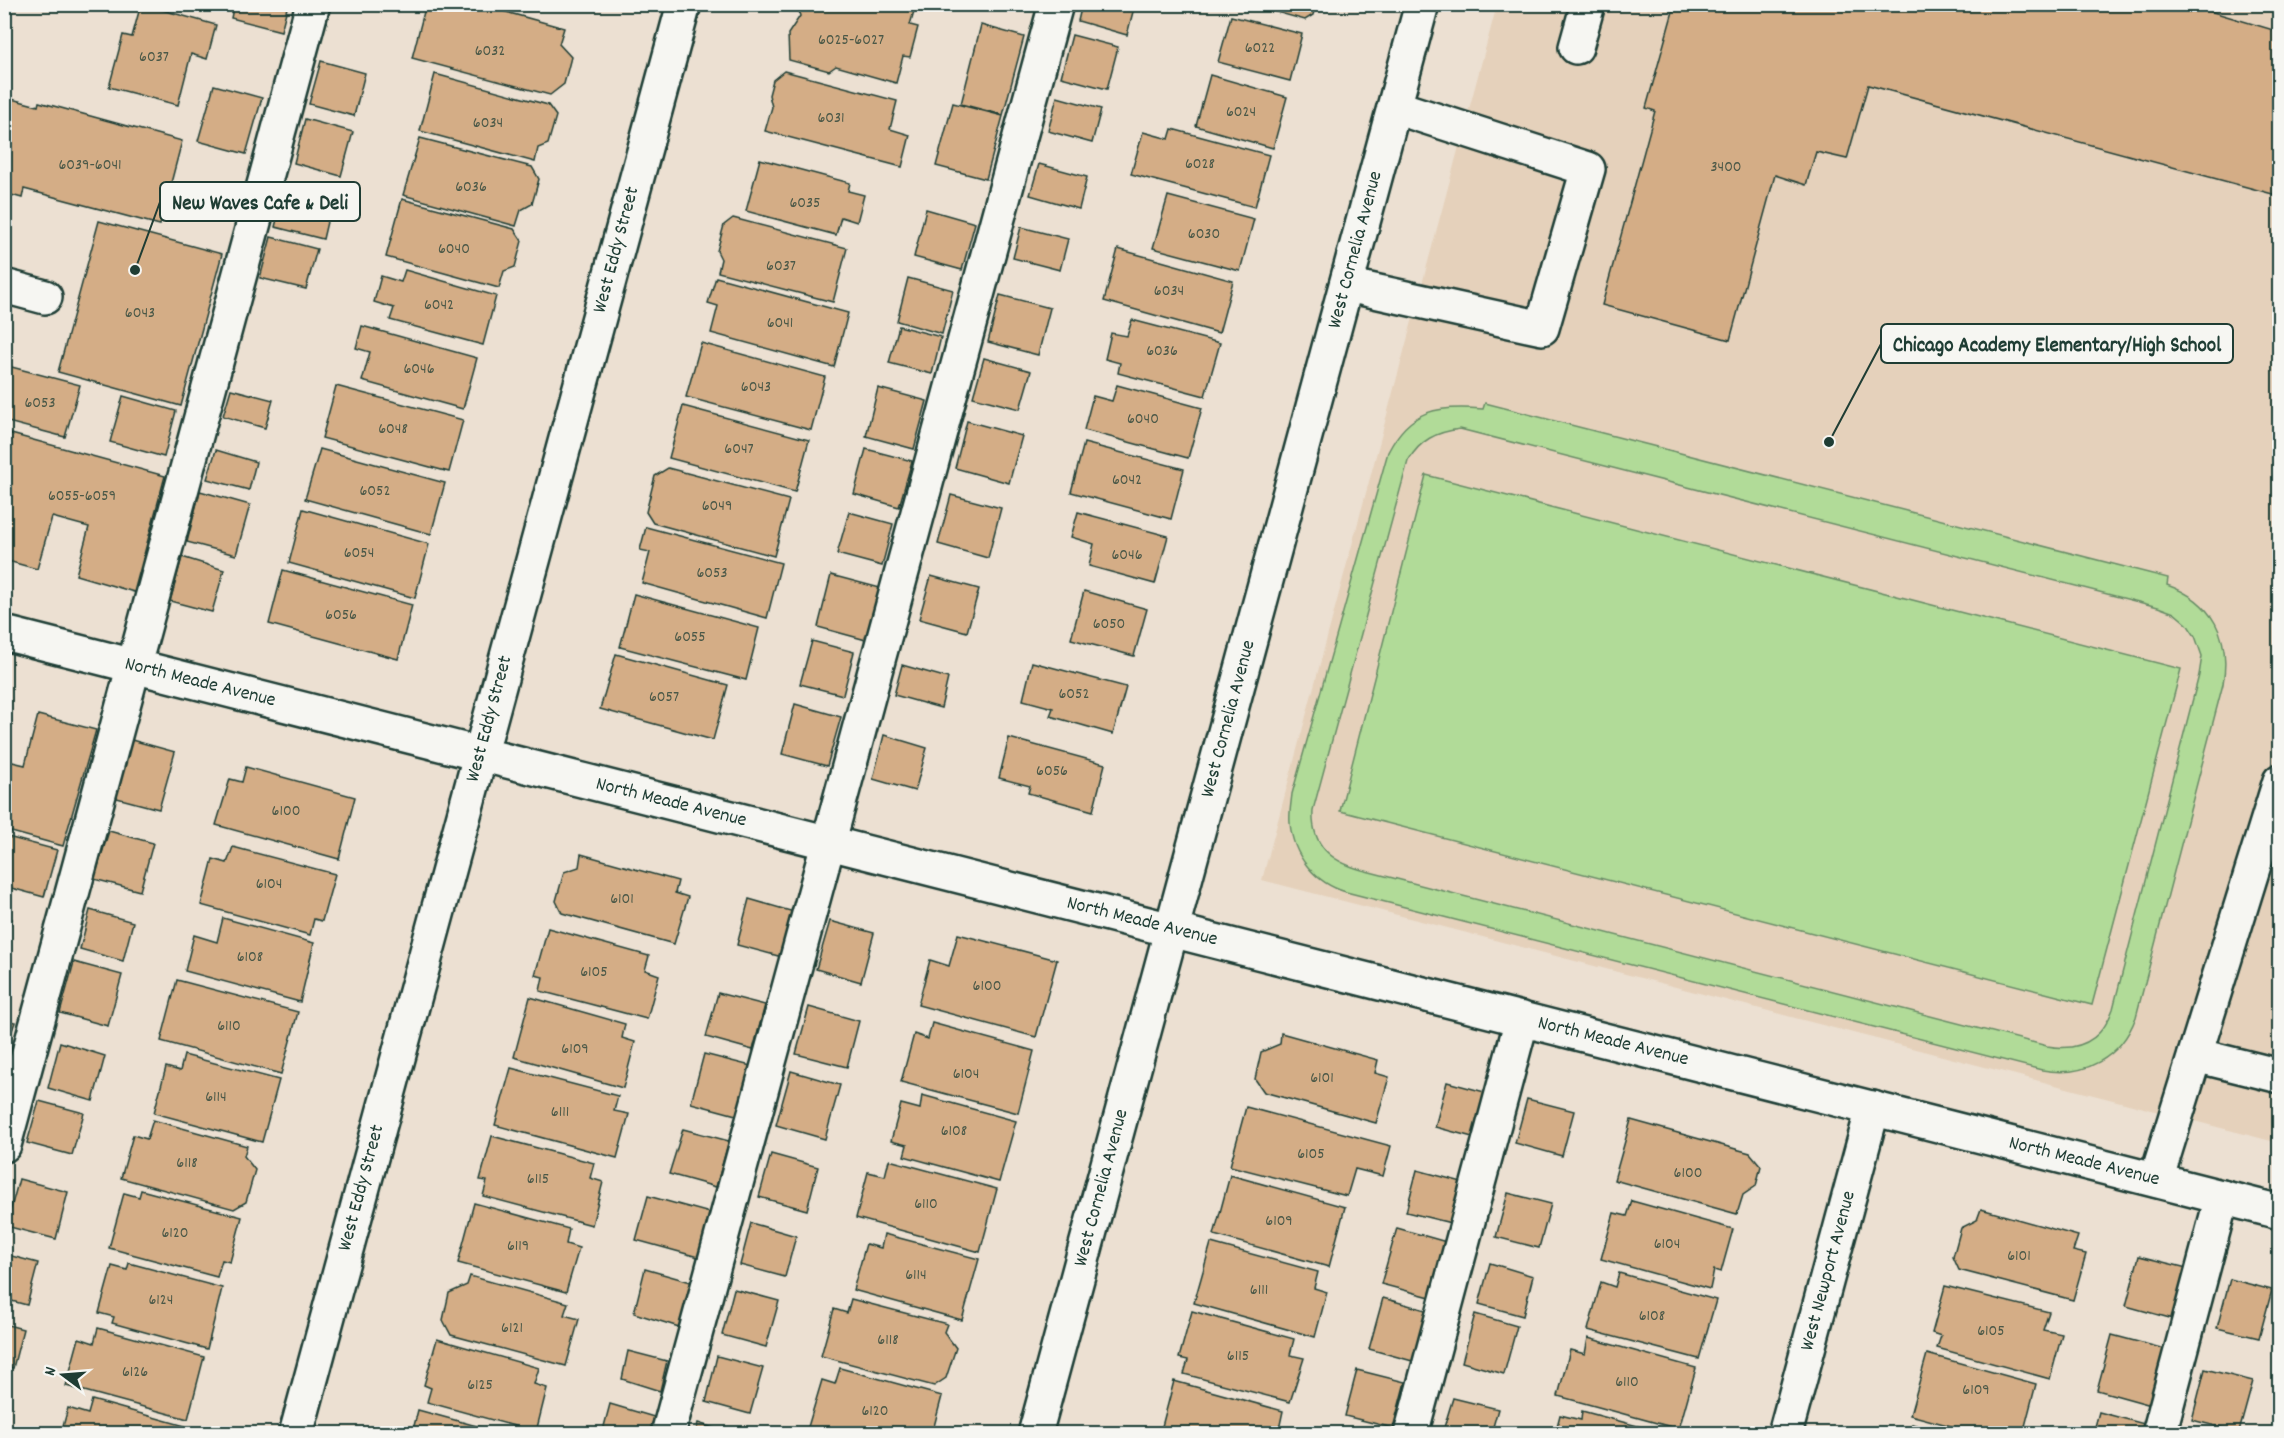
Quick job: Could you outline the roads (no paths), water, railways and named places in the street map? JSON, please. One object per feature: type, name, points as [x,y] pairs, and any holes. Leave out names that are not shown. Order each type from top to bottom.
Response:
[{"type":"street","points":[[4,1145],[313,4]]},
{"type":"street","name":"West Eddy Street","points":[[296,1434],[684,4]]},
{"type":"street","points":[[668,1434],[1056,4]]},
{"type":"street","name":"West Cornelia Avenue","points":[[1035,1434],[1422,4]]},
{"type":"street","points":[[1576,47],[1588,4]]},
{"type":"street","points":[[1347,285],[1542,328],[1588,169],[1395,106]]},
{"type":"street","points":[[4,286],[45,297]]},
{"type":"street","name":"North Meade Avenue","points":[[4,633],[2280,1212]]},
{"type":"street","points":[[2156,1180],[2280,781]]},
{"type":"street","points":[[1411,1434],[1522,1019]]},
{"type":"street","points":[[2195,1055],[2280,1076]]},
{"type":"street","name":"West Newport Avenue","points":[[1785,1434],[1873,1108]]},
{"type":"street","points":[[2159,1434],[2222,1197]]},
{"type":"place","name":"New Waves Cafe & Deli","points":[[135,270]]},
{"type":"place","name":"Chicago Academy Elementary/High School","points":[[1829,442]]}]
